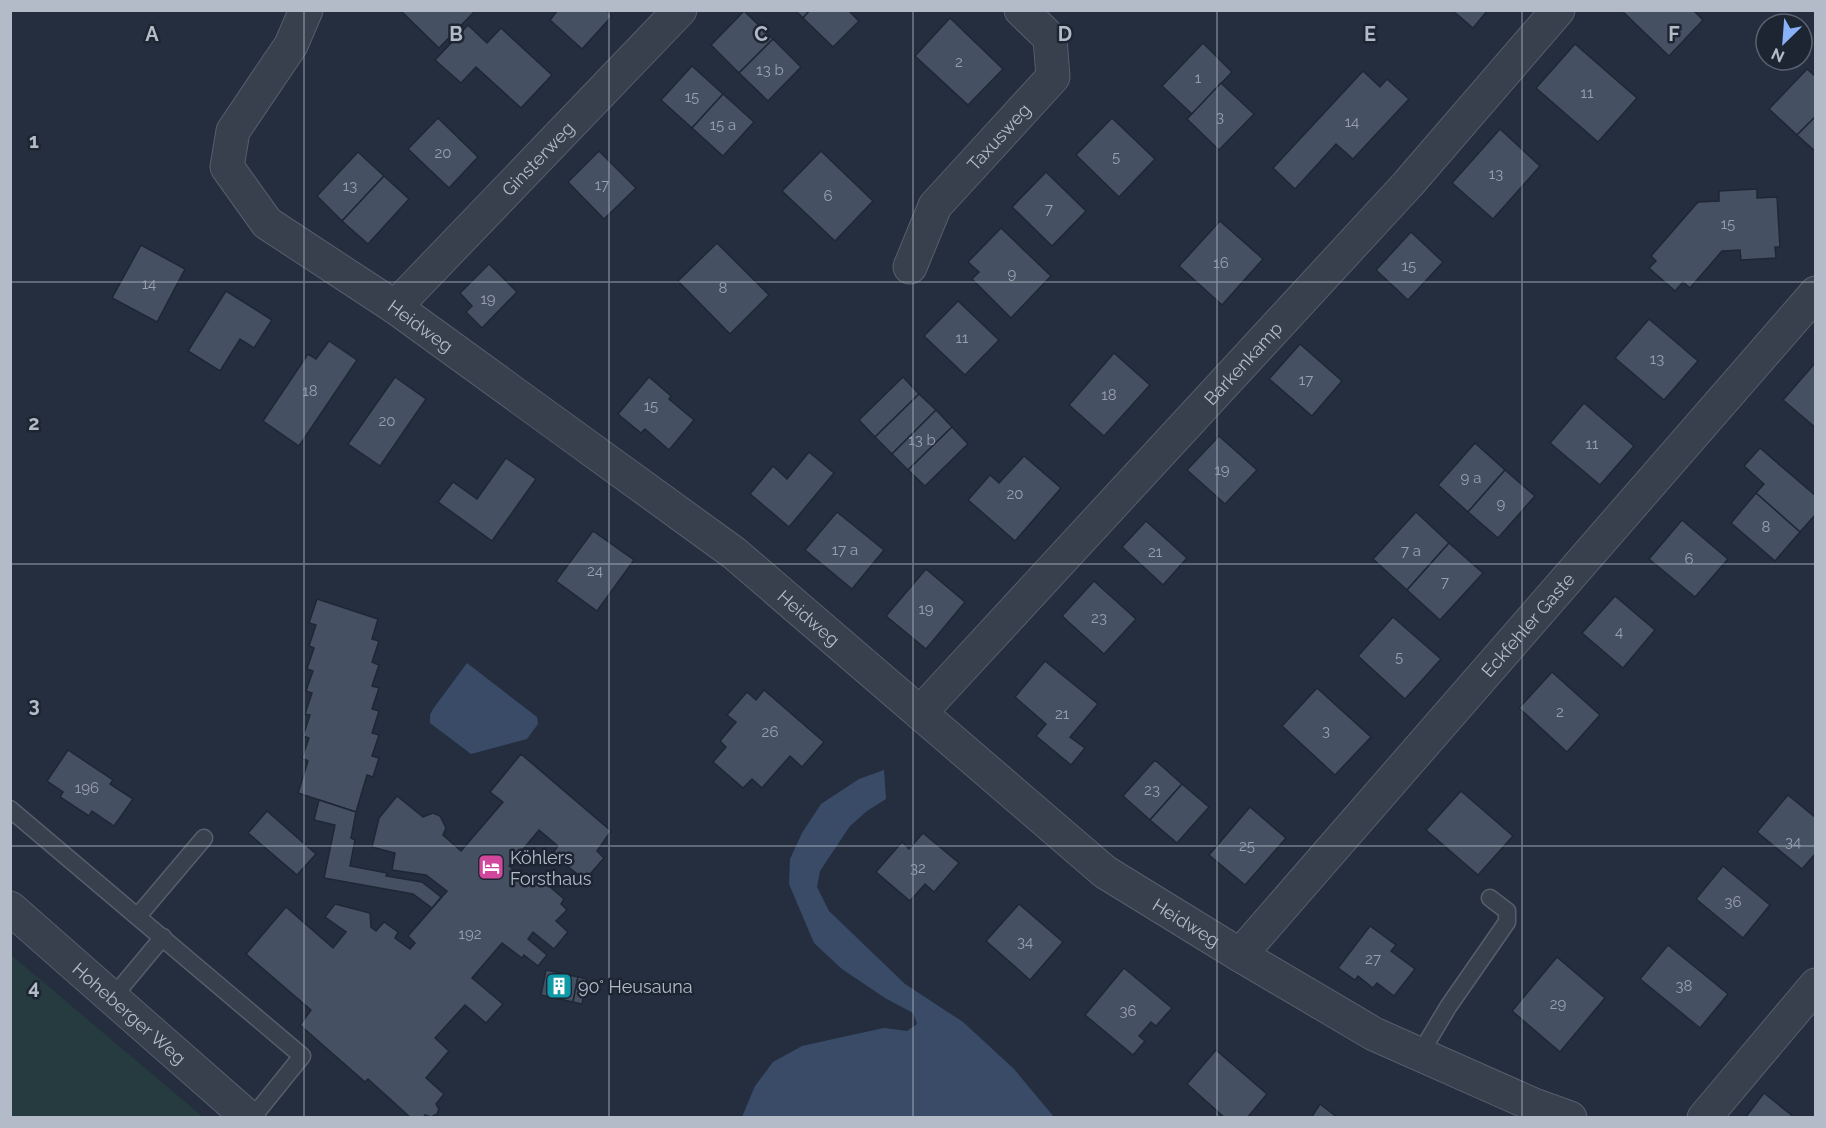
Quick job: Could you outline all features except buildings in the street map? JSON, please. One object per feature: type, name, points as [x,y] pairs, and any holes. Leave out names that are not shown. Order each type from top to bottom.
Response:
[{"type":"street","name":"Heidweg","points":[[306,10],[291,45],[232,131],[227,167],[267,223],[395,307],[734,553],[1105,872],[1374,1034],[1534,1105],[1570,1118]]},
{"type":"street","name":"Ginsterweg","points":[[395,307],[680,10]]},
{"type":"street","name":"Taxusweg","points":[[910,267],[935,206],[1053,77],[1050,38],[1021,10]]},
{"type":"street","name":"Barkenkamp","points":[[920,712],[1408,184],[1558,10]]},
{"type":"street","name":"Eckfehler Gaste","points":[[1240,955],[1815,293]]},
{"type":"street","name":"Hoheberger Weg","points":[[10,908],[250,1118]]},
{"type":"street","points":[[1704,1118],[1815,985]]},
{"type":"lane","points":[[10,809],[302,1056],[250,1118]]},
{"type":"lane","points":[[138,916],[204,838]]},
{"type":"lane","points":[[1420,1054],[1448,1007],[1507,922],[1507,911],[1490,898]]},
{"type":"lane","points":[[113,997],[163,937]]},
{"type":"green space","points":[[11,955],[203,1117],[11,1117]]},
{"type":"water","points":[[467,663],[537,717],[538,724],[527,739],[471,754],[430,723],[433,709]]},
{"type":"water","points":[[884,770],[886,799],[867,811],[850,826],[820,871],[817,887],[829,911],[905,984],[963,1022],[1014,1069],[1054,1117],[742,1117],[755,1086],[773,1062],[802,1046],[884,1028],[907,1031],[917,1024],[913,1013],[885,998],[842,969],[814,943],[789,884],[790,859],[802,833],[821,804],[859,779]]},
{"type":"place","name":"Köhlers Forsthaus","points":[[491,867]]},
{"type":"place","name":"90° Heusauna","points":[[559,986]]}]
